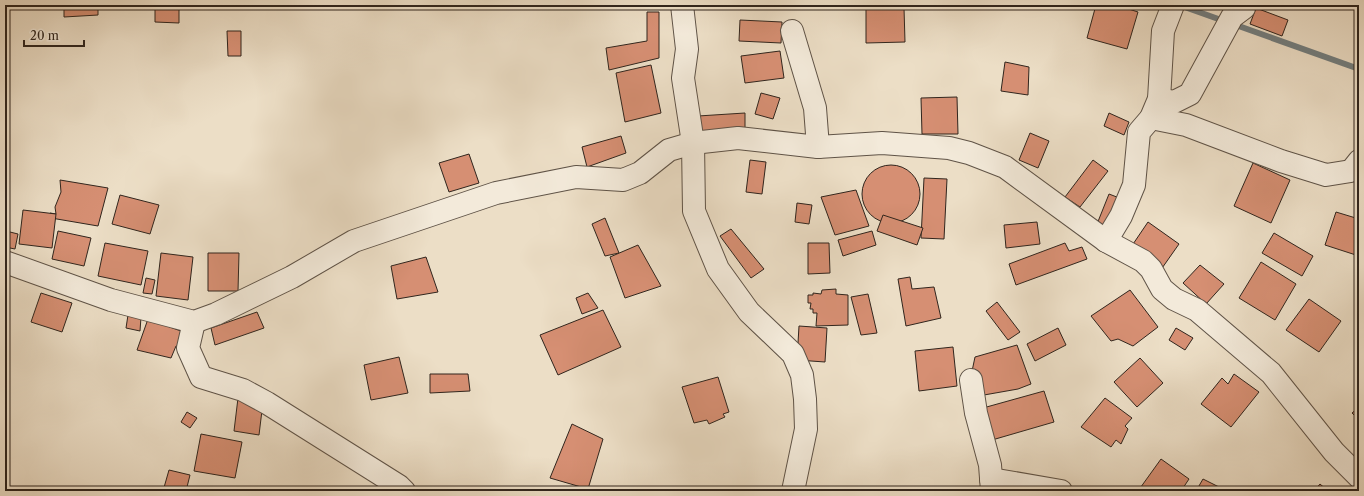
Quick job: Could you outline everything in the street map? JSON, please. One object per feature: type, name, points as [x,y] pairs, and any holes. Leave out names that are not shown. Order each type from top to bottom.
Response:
[{"type":"street","points":[[682,5],[687,49],[683,78],[693,143],[694,211],[718,269],[748,312],[793,354],[802,374],[805,399],[806,430],[793,491]]},
{"type":"street","points":[[1106,241],[1121,216],[1134,185],[1139,132],[1155,109],[1163,31],[1173,5]]},
{"type":"street","points":[[1155,109],[1190,94],[1232,17],[1244,8]]},
{"type":"street","points":[[792,31],[816,108],[818,148]]},
{"type":"street","points":[[1155,109],[1186,125],[1280,161],[1326,175],[1351,171],[1359,161]]},
{"type":"street","points":[[5,262],[111,300],[194,322],[216,314],[292,277],[354,240],[496,193],[576,176],[623,180],[640,173],[669,150],[693,143],[738,138],[818,148],[882,143],[949,148],[970,153],[1005,167],[1106,241],[1143,261],[1151,269],[1162,289],[1174,299],[1197,310],[1271,373],[1334,452],[1359,477]]},
{"type":"street","points":[[194,322],[188,348],[200,377],[243,390],[360,461],[399,486],[404,491]]},
{"type":"street","points":[[971,380],[976,413],[990,465],[992,485],[1061,491]]},
{"type":"building","points":[[64,5],[98,5],[98,15],[64,17]]},
{"type":"building","points":[[155,5],[179,5],[179,23],[155,22]]},
{"type":"building","points":[[1096,5],[1116,5],[1138,12],[1127,49],[1087,38]]},
{"type":"building","points":[[904,8],[905,42],[866,43],[866,9]]},
{"type":"building","points":[[1256,8],[1288,20],[1282,36],[1250,24]]},
{"type":"building","points":[[647,12],[659,12],[659,58],[609,70],[606,48],[647,41]]},
{"type":"building","points":[[740,20],[782,22],[781,43],[739,41]]},
{"type":"building","points":[[227,31],[241,31],[241,56],[228,56]]},
{"type":"building","points":[[780,51],[784,78],[745,83],[741,56]]},
{"type":"building","points":[[1005,62],[1029,67],[1028,95],[1001,91]]},
{"type":"building","points":[[651,65],[661,113],[625,122],[616,73]]},
{"type":"building","points":[[761,93],[780,98],[773,119],[755,114]]},
{"type":"building","points":[[957,97],[958,134],[922,134],[921,98]]},
{"type":"building","points":[[745,113],[745,129],[699,131],[698,116]]},
{"type":"building","points":[[1109,113],[1129,122],[1124,135],[1104,126]]},
{"type":"building","points":[[1030,133],[1049,141],[1038,168],[1019,160]]},
{"type":"building","points":[[621,136],[626,153],[587,167],[582,147]]},
{"type":"building","points":[[469,154],[479,183],[449,192],[439,163]]},
{"type":"building","points":[[750,160],[766,162],[762,194],[746,192]]},
{"type":"building","points":[[1093,160],[1108,171],[1080,207],[1065,197]]},
{"type":"building","points":[[1253,163],[1290,180],[1271,223],[1234,206]]},
{"type":"building","points":[[885,165],[897,165],[912,173],[920,188],[920,200],[912,215],[897,223],[885,223],[870,215],[862,200],[862,188],[870,173]]},
{"type":"building","points":[[924,178],[947,179],[944,239],[921,238]]},
{"type":"building","points":[[60,180],[108,188],[98,226],[51,218],[50,213],[56,214],[55,207],[61,192]]},
{"type":"building","points":[[856,190],[869,226],[835,235],[821,197]]},
{"type":"building","points":[[1109,194],[1122,199],[1108,234],[1095,229]]},
{"type":"building","points":[[120,195],[159,205],[150,234],[112,224]]},
{"type":"building","points":[[797,203],[812,205],[809,224],[795,222]]},
{"type":"building","points":[[23,210],[56,214],[52,248],[19,244]]},
{"type":"building","points":[[1336,212],[1359,219],[1359,256],[1325,245]]},
{"type":"building","points":[[883,215],[923,228],[917,245],[877,231]]},
{"type":"building","points":[[605,218],[619,253],[605,256],[592,224]]},
{"type":"building","points":[[1037,222],[1040,244],[1006,248],[1004,225]]},
{"type":"building","points":[[1148,222],[1179,244],[1160,271],[1129,250]]},
{"type":"building","points":[[731,229],[764,269],[751,278],[720,236]]},
{"type":"building","points":[[6,231],[18,234],[15,249],[5,247]]},
{"type":"building","points":[[58,231],[91,238],[84,266],[52,259]]},
{"type":"building","points":[[872,231],[876,245],[843,256],[838,240]]},
{"type":"building","points":[[1274,233],[1313,256],[1302,276],[1262,253]]},
{"type":"building","points":[[105,243],[148,251],[141,285],[98,276]]},
{"type":"building","points":[[808,243],[829,243],[830,273],[808,274]]},
{"type":"building","points":[[1065,243],[1069,251],[1082,247],[1087,259],[1016,285],[1009,264]]},
{"type":"building","points":[[638,245],[661,286],[625,298],[610,257]]},
{"type":"building","points":[[161,253],[193,257],[188,300],[156,296]]},
{"type":"building","points":[[208,253],[239,253],[238,291],[208,291]]},
{"type":"building","points":[[426,257],[438,292],[397,299],[391,266]]},
{"type":"building","points":[[1261,262],[1296,284],[1275,320],[1239,298]]},
{"type":"building","points":[[1200,265],[1224,284],[1206,304],[1183,283]]},
{"type":"building","points":[[910,277],[912,289],[934,287],[941,318],[906,326],[898,279]]},
{"type":"building","points":[[146,278],[155,280],[152,294],[143,293]]},
{"type":"building","points":[[836,289],[836,294],[848,295],[848,325],[816,326],[817,313],[813,313],[813,309],[810,309],[811,303],[808,303],[808,295],[813,295],[813,293],[821,294],[822,290]]},
{"type":"building","points":[[1130,290],[1158,327],[1133,346],[1118,339],[1111,341],[1091,316]]},
{"type":"building","points":[[41,293],[72,303],[62,332],[31,322]]},
{"type":"building","points":[[588,293],[598,308],[582,314],[576,298]]},
{"type":"building","points":[[868,294],[877,333],[861,335],[851,297]]},
{"type":"building","points":[[1309,299],[1341,321],[1319,352],[1286,330]]},
{"type":"building","points":[[997,302],[1020,332],[1008,340],[986,311]]},
{"type":"building","points":[[603,310],[621,347],[558,375],[540,335]]},
{"type":"building","points":[[257,312],[264,328],[215,345],[211,328]]},
{"type":"building","points":[[128,315],[141,317],[140,331],[126,328]]},
{"type":"building","points":[[148,319],[189,334],[188,348],[176,346],[171,358],[137,350]]},
{"type":"building","points":[[799,326],[827,328],[825,362],[797,360]]},
{"type":"building","points":[[1058,328],[1066,345],[1035,361],[1027,344]]},
{"type":"building","points":[[1176,328],[1193,338],[1185,350],[1169,340]]},
{"type":"building","points":[[1017,345],[1031,384],[1018,389],[984,395],[971,376],[975,357]]},
{"type":"building","points":[[953,347],[957,386],[919,391],[915,351]]},
{"type":"building","points":[[399,357],[408,393],[371,400],[364,365]]},
{"type":"building","points":[[1140,358],[1163,383],[1137,407],[1114,382]]},
{"type":"building","points":[[430,374],[468,374],[470,391],[430,393]]},
{"type":"building","points":[[1234,374],[1259,392],[1231,427],[1201,404],[1222,378],[1228,384]]},
{"type":"building","points":[[718,377],[729,412],[723,414],[725,417],[709,424],[707,420],[694,423],[682,387]]},
{"type":"building","points":[[1044,391],[1054,422],[992,440],[983,408]]},
{"type":"building","points":[[238,398],[263,402],[259,435],[234,431]]},
{"type":"building","points":[[1105,398],[1132,418],[1125,426],[1128,429],[1121,444],[1116,440],[1111,447],[1081,427]]},
{"type":"building","points":[[1359,407],[1359,420],[1352,413]]},
{"type":"building","points":[[187,412],[197,418],[190,428],[181,422]]},
{"type":"building","points":[[572,424],[603,439],[588,489],[550,478]]},
{"type":"building","points":[[201,434],[242,442],[235,478],[194,471]]},
{"type":"building","points":[[1161,459],[1189,479],[1181,491],[1138,491]]},
{"type":"building","points":[[169,470],[190,475],[186,491],[163,491]]},
{"type":"building","points":[[1203,479],[1227,491],[1196,491]]},
{"type":"building","points":[[1320,484],[1328,491],[1314,491]]},
{"type":"waterway","points":[[1179,5],[1224,21]]},
{"type":"waterway","points":[[1233,24],[1359,69]]}]
